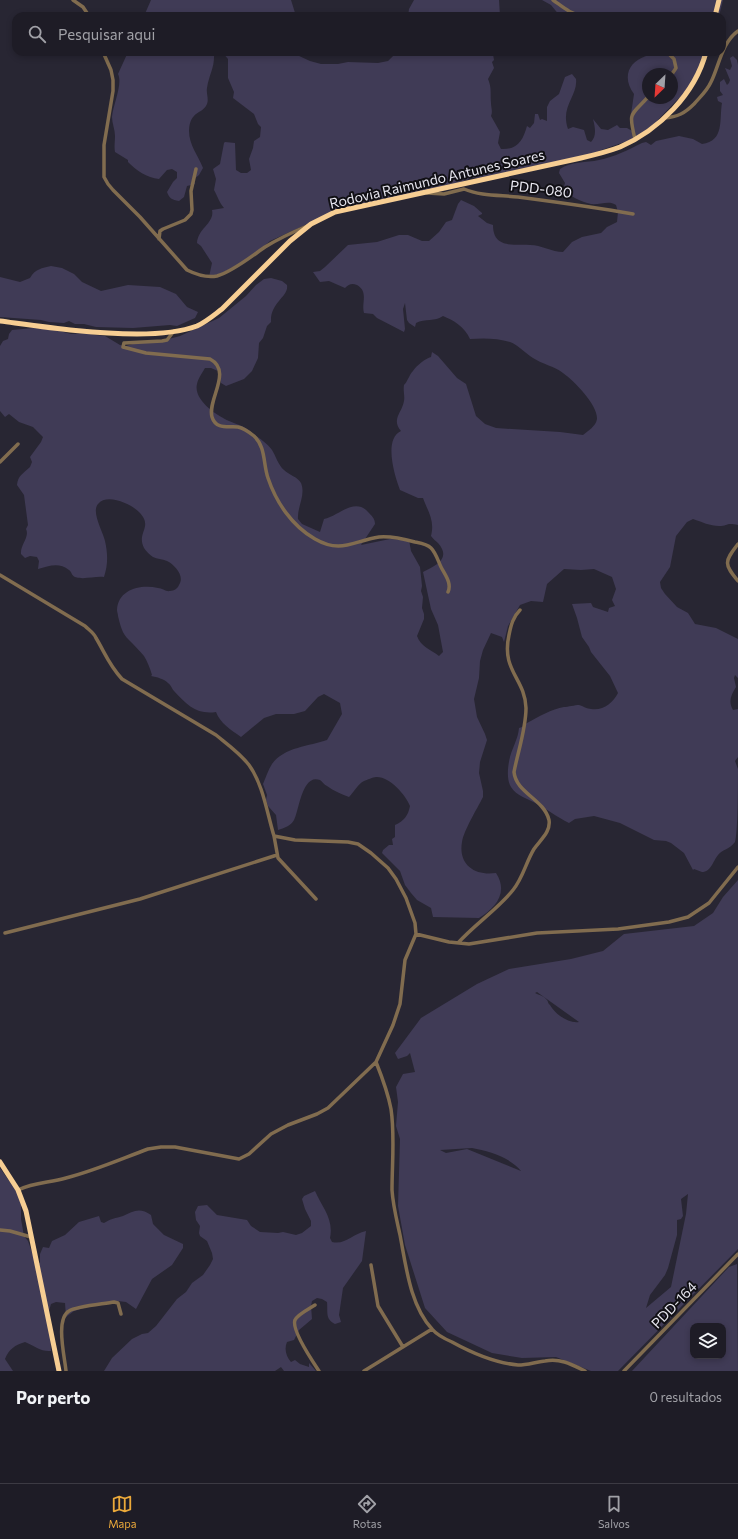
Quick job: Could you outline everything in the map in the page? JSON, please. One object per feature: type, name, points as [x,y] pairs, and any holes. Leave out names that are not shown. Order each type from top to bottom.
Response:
[{"type":"highway","points":[[716,12],[719,0]]},
{"type":"highway","name":"Rodovia Raimundo Antunes Soares","points":[[0,321],[95,333],[150,334],[197,326],[213,316],[231,300],[290,241],[311,224],[340,211],[599,154],[635,139],[663,118],[689,91],[697,76],[704,56]]},
{"type":"highway","points":[[0,1162],[18,1190],[26,1212],[59,1371]]},
{"type":"street","points":[[73,0],[86,12]]},
{"type":"street","points":[[553,0],[569,12]]},
{"type":"street","points":[[726,46],[729,39],[738,31]]},
{"type":"street","points":[[105,56],[111,70],[113,91],[104,145],[104,177],[113,190],[140,217],[187,270],[202,276],[218,276],[287,234],[311,224]]},
{"type":"street","points":[[671,56],[674,59],[676,68]]},
{"type":"street","points":[[663,118],[675,117],[682,114],[705,93],[711,83],[722,56]]},
{"type":"street","points":[[635,139],[631,124],[631,117],[633,111],[642,103]]},
{"type":"street","points":[[159,239],[160,231],[185,220],[191,214],[192,186],[196,169]]},
{"type":"street","name":"PDD-080","points":[[423,192],[444,194],[464,188],[474,193],[498,194],[633,214]]},
{"type":"street","points":[[174,331],[167,340],[124,343],[123,347],[130,350],[160,355],[210,359],[218,364],[220,369],[217,393],[211,410],[212,417],[215,423],[220,426],[237,427],[246,430],[254,436],[260,444],[267,477],[279,503],[298,527],[328,545],[345,546],[379,537],[425,544],[431,548],[447,577],[450,585],[448,592]]},
{"type":"street","points":[[0,462],[18,444]]},
{"type":"street","points":[[738,544],[729,555],[727,565],[738,581]]},
{"type":"street","points":[[0,575],[85,626],[96,637],[110,664],[122,679],[216,735],[230,746],[248,764],[255,775],[274,836],[277,855],[316,899]]},
{"type":"street","points":[[458,943],[513,890],[531,855],[546,834],[548,828],[549,821],[545,812],[518,784],[515,779],[514,772],[525,721],[526,708],[522,690],[512,672],[508,660],[507,644],[511,625],[516,614],[520,610]]},
{"type":"street","points":[[18,1190],[32,1184],[64,1179],[148,1149],[161,1147],[175,1147],[239,1159],[248,1154],[271,1134],[328,1108],[376,1062],[393,1025],[400,1004],[405,960],[416,934],[415,923],[410,910],[396,879],[388,868],[368,850],[358,844],[348,842],[295,840],[274,836]]},
{"type":"street","points":[[5,933],[140,899],[277,855]]},
{"type":"street","points":[[416,934],[458,943],[480,944],[538,933],[618,929],[669,922],[688,917],[709,903],[738,868]]},
{"type":"street","points":[[376,1062],[391,1109],[393,1132],[393,1196],[406,1267],[416,1303],[432,1329],[468,1351],[501,1362],[528,1365],[544,1361],[557,1360],[570,1363],[584,1371]]},
{"type":"street","points":[[0,1230],[10,1231],[31,1237]]},
{"type":"street","name":"PDD-164","points":[[624,1371],[738,1254]]},
{"type":"street","points":[[371,1265],[378,1306],[403,1347]]},
{"type":"street","points":[[66,1371],[62,1324],[66,1314],[73,1310],[114,1302],[118,1303],[121,1314]]},
{"type":"street","points":[[315,1305],[297,1318],[294,1325],[303,1345],[319,1371]]},
{"type":"street","points":[[364,1371],[432,1329]]},
{"type":"shaded area","points":[[151,0],[291,0],[295,12],[146,12]]},
{"type":"shaded area","points":[[414,0],[499,0],[500,12],[409,12]]},
{"type":"shaded area","points":[[542,0],[723,0],[720,12],[557,12],[551,5]]},
{"type":"shaded area","points":[[126,56],[214,56],[213,67],[207,88],[207,104],[192,119],[189,131],[192,145],[203,168],[199,175],[194,179],[195,184],[187,186],[184,197],[179,201],[171,198],[167,192],[177,178],[177,172],[172,169],[167,170],[159,179],[150,177],[138,171],[128,162],[128,160],[115,152],[115,134],[112,117],[119,89],[118,74]]},
{"type":"shaded area","points":[[225,56],[299,56],[321,64],[338,64],[348,62],[378,63],[388,61],[393,56],[493,56],[494,60],[492,62],[494,68],[488,79],[492,111],[491,116],[500,132],[498,143],[501,149],[507,149],[516,146],[519,143],[524,136],[527,126],[530,128],[534,123],[535,114],[538,114],[540,120],[542,119],[547,121],[547,107],[550,101],[559,94],[565,77],[572,74],[576,79],[576,85],[566,114],[568,129],[573,127],[584,130],[587,140],[591,142],[595,134],[593,119],[601,129],[608,130],[617,125],[620,128],[627,128],[634,132],[630,121],[634,94],[630,88],[628,77],[631,66],[635,62],[646,56],[707,56],[693,85],[683,96],[678,99],[678,68],[642,68],[642,104],[673,104],[653,125],[633,139],[590,154],[481,178],[471,178],[453,185],[325,216],[270,241],[253,256],[213,278],[209,277],[212,263],[201,246],[197,243],[200,233],[211,219],[212,210],[224,208],[214,190],[216,179],[213,169],[220,164],[224,143],[235,143],[236,170],[241,173],[247,173],[251,170],[249,159],[254,141],[260,137],[261,127],[258,124],[254,114],[233,98],[234,92],[228,78],[228,59]]},
{"type":"shaded area","points":[[733,56],[737,60],[738,65],[738,525],[729,524],[716,526],[693,519],[687,522],[676,536],[670,567],[660,582],[661,588],[665,594],[677,607],[688,613],[695,624],[716,628],[738,639],[738,678],[735,675],[734,678],[736,687],[730,701],[733,710],[738,709],[738,757],[735,761],[738,769],[738,807],[735,842],[731,847],[718,855],[712,866],[705,872],[693,870],[684,853],[671,843],[654,840],[620,823],[594,816],[575,819],[569,823],[519,795],[509,784],[509,764],[519,728],[550,711],[559,708],[579,705],[590,709],[600,709],[607,706],[618,693],[610,676],[591,652],[582,637],[572,604],[591,603],[593,607],[608,612],[609,608],[615,606],[612,600],[616,589],[612,577],[594,569],[564,569],[547,584],[543,602],[531,601],[520,605],[508,626],[504,642],[502,637],[491,633],[483,650],[480,661],[479,678],[474,699],[477,717],[487,740],[480,762],[479,773],[483,797],[465,832],[461,850],[465,863],[475,871],[481,873],[496,873],[500,880],[501,893],[495,905],[479,918],[433,917],[431,908],[417,900],[405,885],[400,871],[382,853],[383,850],[389,845],[393,845],[392,839],[395,837],[395,825],[405,818],[410,806],[401,792],[386,780],[376,777],[364,781],[349,797],[340,794],[325,785],[320,780],[314,779],[305,787],[293,822],[278,830],[276,815],[268,806],[266,800],[267,795],[263,784],[269,769],[277,758],[283,754],[327,740],[342,714],[340,703],[324,694],[318,697],[305,711],[294,714],[276,714],[264,718],[241,737],[223,723],[216,712],[203,712],[193,708],[173,690],[170,685],[160,678],[151,676],[152,675],[144,656],[123,632],[117,612],[118,603],[121,597],[126,593],[138,588],[151,587],[160,588],[167,591],[176,589],[181,582],[181,578],[173,565],[167,561],[153,557],[144,548],[142,538],[145,522],[139,512],[119,501],[107,499],[98,504],[96,512],[105,541],[107,555],[107,564],[104,577],[75,577],[69,570],[58,565],[38,569],[39,561],[37,557],[30,556],[25,558],[21,554],[27,535],[26,529],[28,525],[24,495],[17,485],[18,479],[30,467],[32,462],[30,457],[43,437],[33,427],[19,422],[9,414],[5,417],[0,411],[0,346],[3,341],[8,339],[12,330],[33,328],[56,330],[71,334],[86,333],[105,336],[120,345],[126,346],[136,343],[165,340],[180,336],[219,318],[264,279],[271,278],[282,281],[287,285],[287,289],[273,309],[271,322],[267,326],[263,338],[259,343],[258,358],[252,371],[244,379],[226,386],[221,383],[218,371],[211,368],[205,368],[197,384],[199,396],[207,407],[224,419],[245,428],[270,447],[282,468],[300,481],[302,496],[298,519],[302,524],[320,532],[324,519],[347,508],[358,506],[364,508],[370,514],[374,519],[375,524],[361,545],[390,539],[409,540],[411,551],[420,567],[422,586],[421,591],[423,597],[422,608],[424,619],[417,636],[423,645],[439,656],[443,652],[438,625],[431,609],[423,572],[437,564],[443,558],[443,553],[438,543],[431,536],[432,521],[423,498],[418,498],[400,490],[393,468],[391,450],[396,435],[401,431],[398,427],[397,419],[404,401],[404,385],[410,374],[426,359],[431,357],[432,352],[438,356],[457,378],[466,384],[476,416],[485,424],[496,428],[583,435],[595,424],[597,419],[596,413],[590,400],[568,377],[556,369],[533,358],[513,343],[485,338],[470,339],[458,324],[443,316],[437,319],[416,323],[415,327],[407,320],[405,303],[403,309],[404,332],[377,318],[373,314],[364,313],[364,294],[361,288],[357,285],[351,284],[345,288],[329,281],[320,282],[313,272],[320,271],[348,245],[377,242],[399,235],[408,235],[422,241],[429,241],[439,232],[446,222],[452,220],[461,200],[474,206],[482,213],[478,216],[487,223],[493,225],[494,233],[497,238],[500,242],[506,244],[534,245],[563,252],[572,242],[582,237],[601,233],[607,227],[617,222],[618,212],[616,205],[607,203],[591,204],[569,194],[563,190],[565,183],[559,173],[560,169],[574,163],[605,159],[646,142],[651,145],[656,141],[679,136],[693,139],[702,144],[714,139],[720,128],[722,103],[718,101],[717,97],[723,95],[720,91],[720,82],[724,79],[727,85],[729,83],[730,80],[725,68],[730,70],[732,66],[730,58]]},
{"type":"shaded area","points":[[51,266],[62,268],[74,274],[82,282],[101,291],[128,285],[160,287],[176,294],[187,307],[198,312],[195,318],[177,326],[170,325],[133,328],[96,327],[84,324],[75,324],[69,321],[64,323],[0,317],[0,277],[20,282],[30,278],[39,269]]},
{"type":"shaded area","points":[[738,880],[738,1249],[618,1371],[591,1371],[556,1357],[522,1358],[492,1353],[447,1332],[425,1308],[405,1245],[398,1206],[400,1139],[396,1126],[398,1102],[396,1087],[403,1074],[415,1072],[410,1053],[407,1056],[398,1059],[395,1053],[421,1018],[477,984],[509,969],[571,959],[603,951],[624,934],[694,926],[713,913],[723,897]],"holes":[[[537,992],[579,1022],[567,1020],[559,1015],[546,999],[535,993]],[[472,1148],[485,1151],[512,1162],[521,1171],[467,1149],[446,1153],[440,1150]],[[688,1194],[686,1214],[671,1287],[646,1308],[650,1295],[665,1275],[668,1268],[677,1235],[677,1220],[681,1219],[683,1216],[681,1199]]]},
{"type":"shaded area","points":[[0,1168],[17,1192],[21,1203],[21,1219],[24,1236],[28,1241],[35,1261],[40,1263],[40,1254],[43,1247],[49,1248],[52,1241],[65,1235],[79,1222],[99,1216],[101,1222],[104,1223],[140,1210],[151,1215],[153,1224],[164,1235],[183,1244],[183,1248],[172,1265],[152,1279],[136,1309],[126,1302],[118,1301],[98,1304],[74,1311],[66,1317],[65,1303],[56,1302],[51,1304],[49,1311],[51,1351],[41,1350],[25,1342],[18,1345],[10,1350],[5,1359],[13,1371],[0,1371]]},
{"type":"shaded area","points":[[315,1191],[329,1219],[331,1231],[330,1238],[332,1242],[337,1243],[345,1241],[361,1232],[366,1231],[362,1261],[343,1288],[339,1315],[341,1322],[335,1324],[330,1320],[328,1317],[327,1302],[317,1298],[312,1301],[312,1319],[299,1330],[294,1340],[287,1342],[286,1352],[291,1362],[295,1360],[300,1364],[309,1367],[309,1363],[316,1371],[284,1371],[281,1367],[275,1371],[104,1371],[112,1358],[132,1339],[148,1333],[156,1326],[177,1299],[186,1292],[192,1283],[203,1275],[210,1265],[213,1259],[212,1253],[207,1241],[200,1236],[200,1226],[196,1220],[195,1212],[198,1206],[207,1205],[217,1215],[247,1220],[251,1226],[260,1232],[283,1232],[296,1235],[302,1233],[311,1226],[311,1221],[302,1199],[304,1196]]},
{"type":"shaded area","points":[[737,1264],[738,1371],[632,1371],[729,1267]]}]
